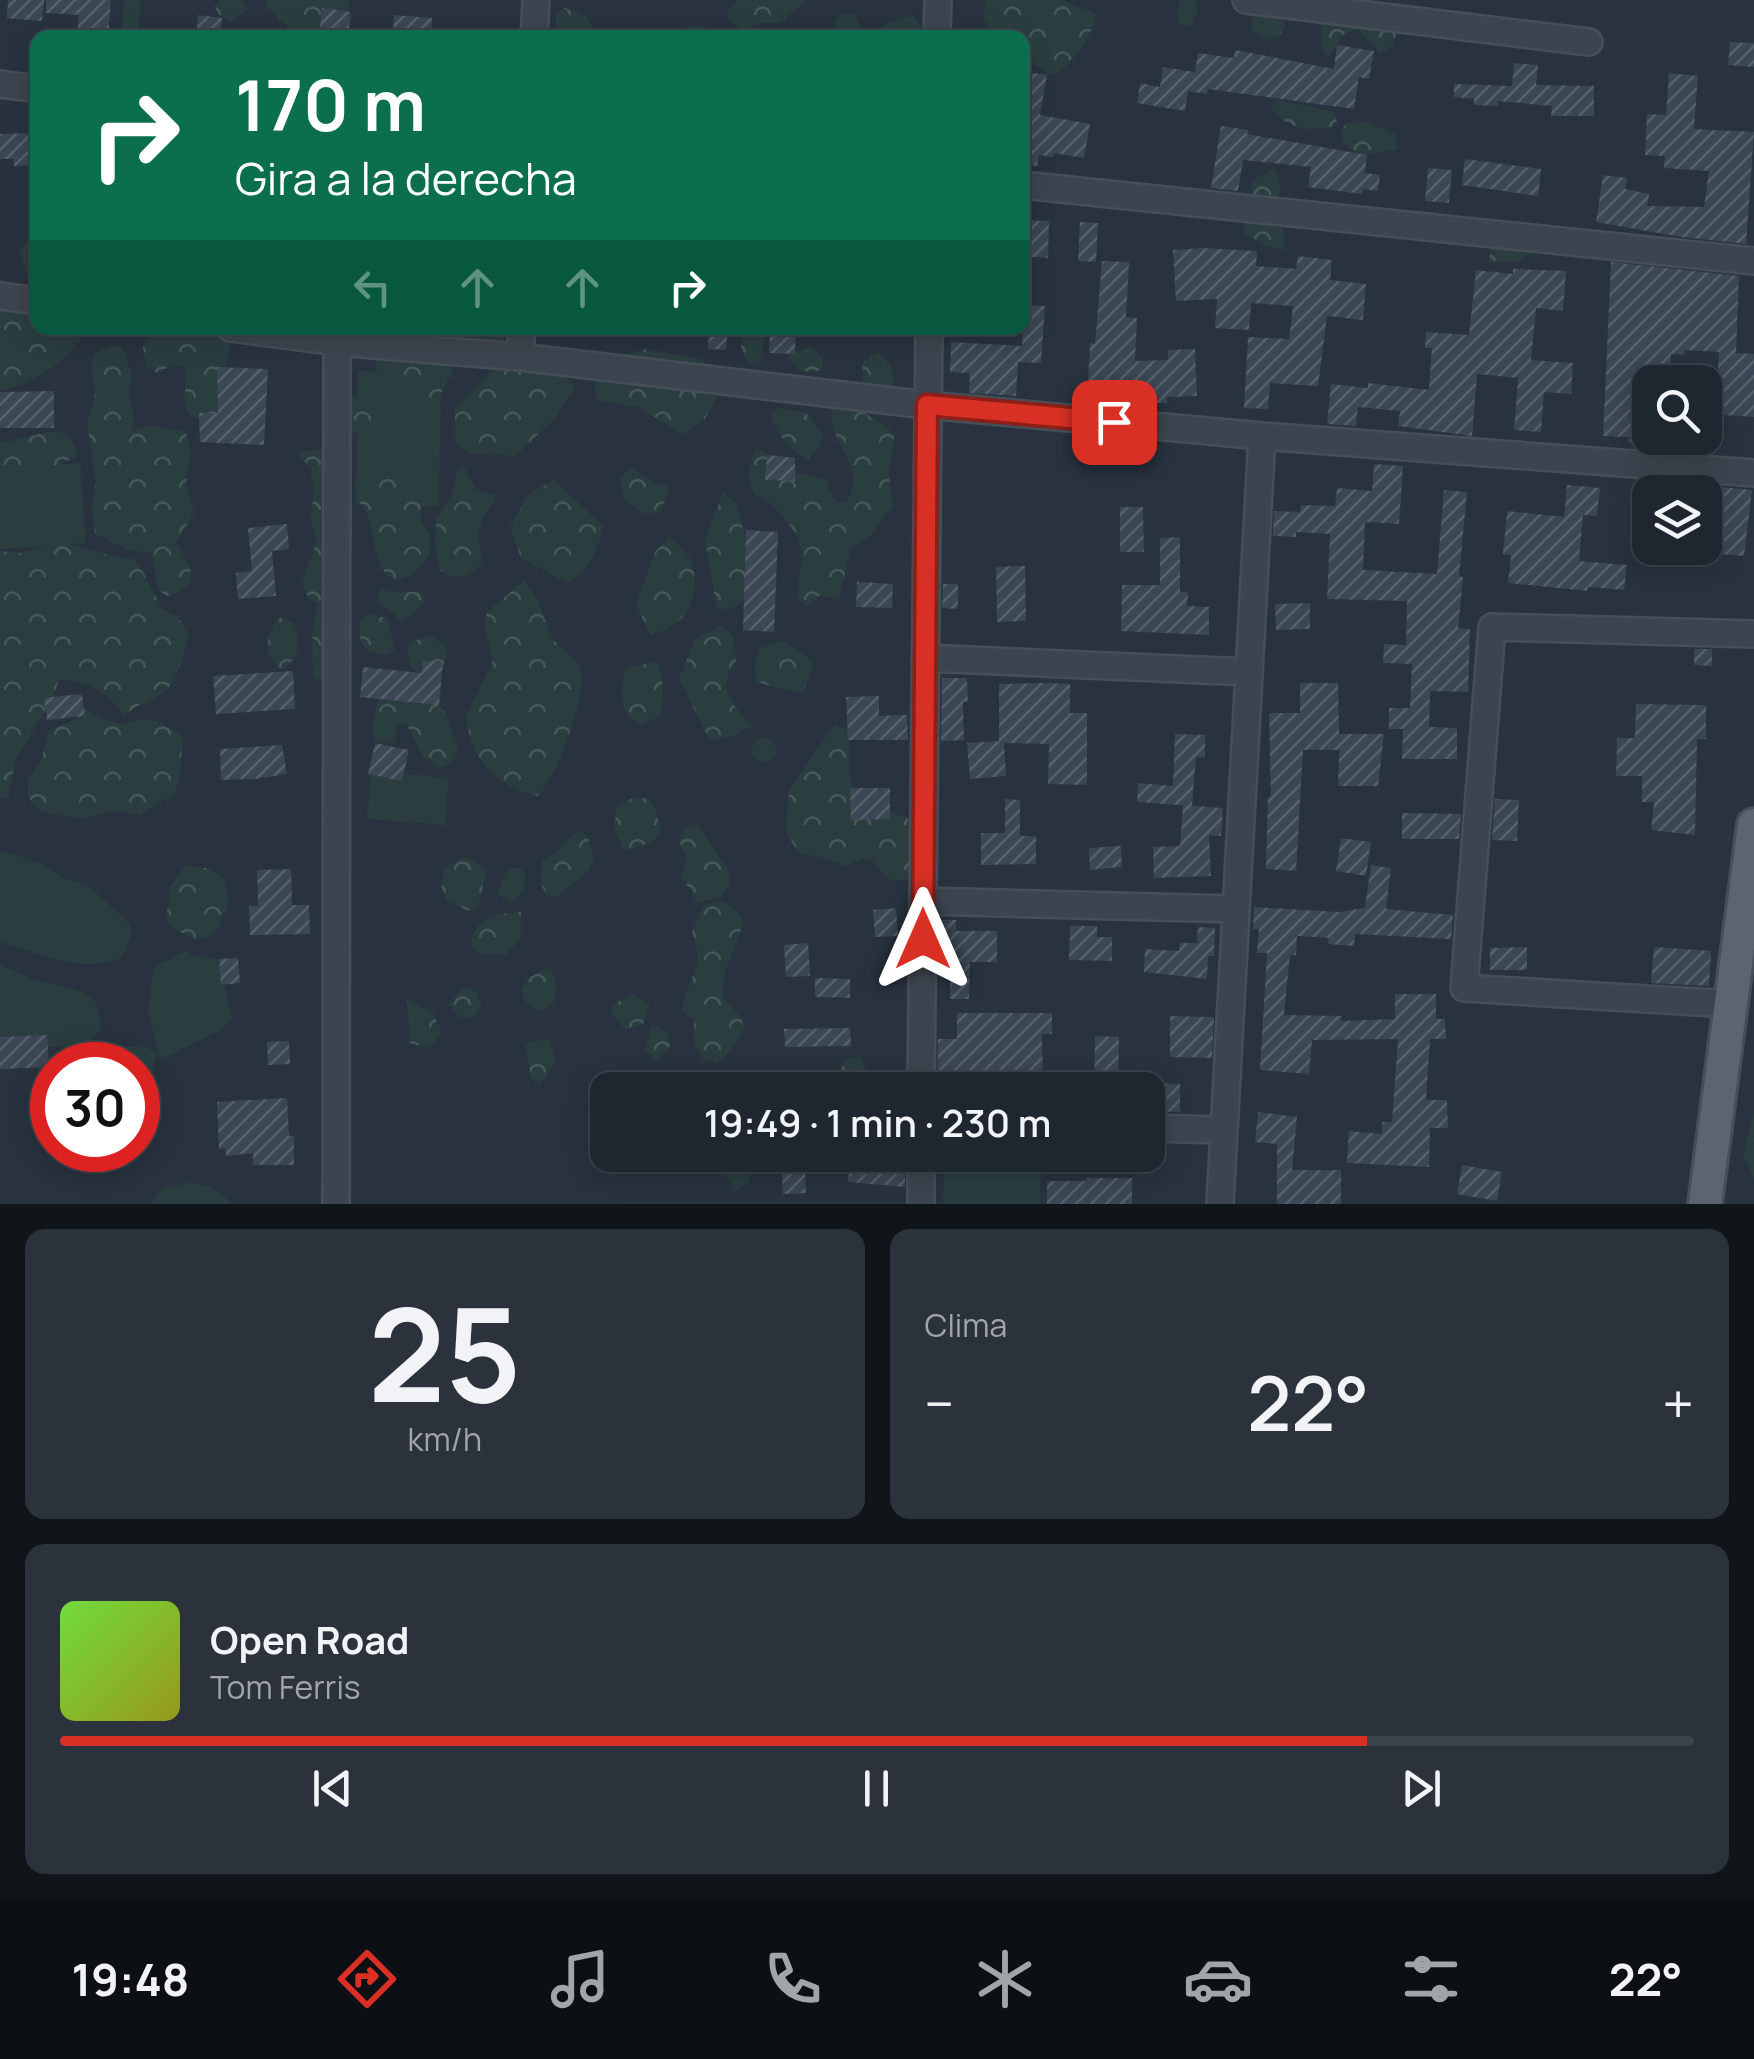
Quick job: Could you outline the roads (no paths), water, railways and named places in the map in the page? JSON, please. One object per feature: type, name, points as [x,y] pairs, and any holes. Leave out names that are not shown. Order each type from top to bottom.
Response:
[{"type":"main road","points":[[1705,1204],[1754,825]]},
{"type":"street","points":[[534,30],[536,0]]},
{"type":"street","points":[[937,30],[938,0]]},
{"type":"street","points":[[1246,0],[1416,10],[1589,42]]},
{"type":"street","points":[[0,84],[30,87]]},
{"type":"street","points":[[1030,186],[1754,261]]},
{"type":"street","points":[[0,296],[30,300]]},
{"type":"street","points":[[284,335],[520,357],[927,405],[1262,436],[1754,473]]},
{"type":"street","points":[[520,357],[522,335]]},
{"type":"street","points":[[921,1072],[929,335]]},
{"type":"street","points":[[336,1204],[337,342]]},
{"type":"street","points":[[1220,1204],[1262,436]]},
{"type":"street","points":[[1730,1004],[1464,988],[1492,627],[1754,634]]},
{"type":"street","points":[[924,658],[1248,672]]},
{"type":"street","points":[[923,901],[1234,909]]},
{"type":"street","points":[[1165,1128],[1223,1130]]},
{"type":"street","points":[[921,1172],[921,1204]]}]
